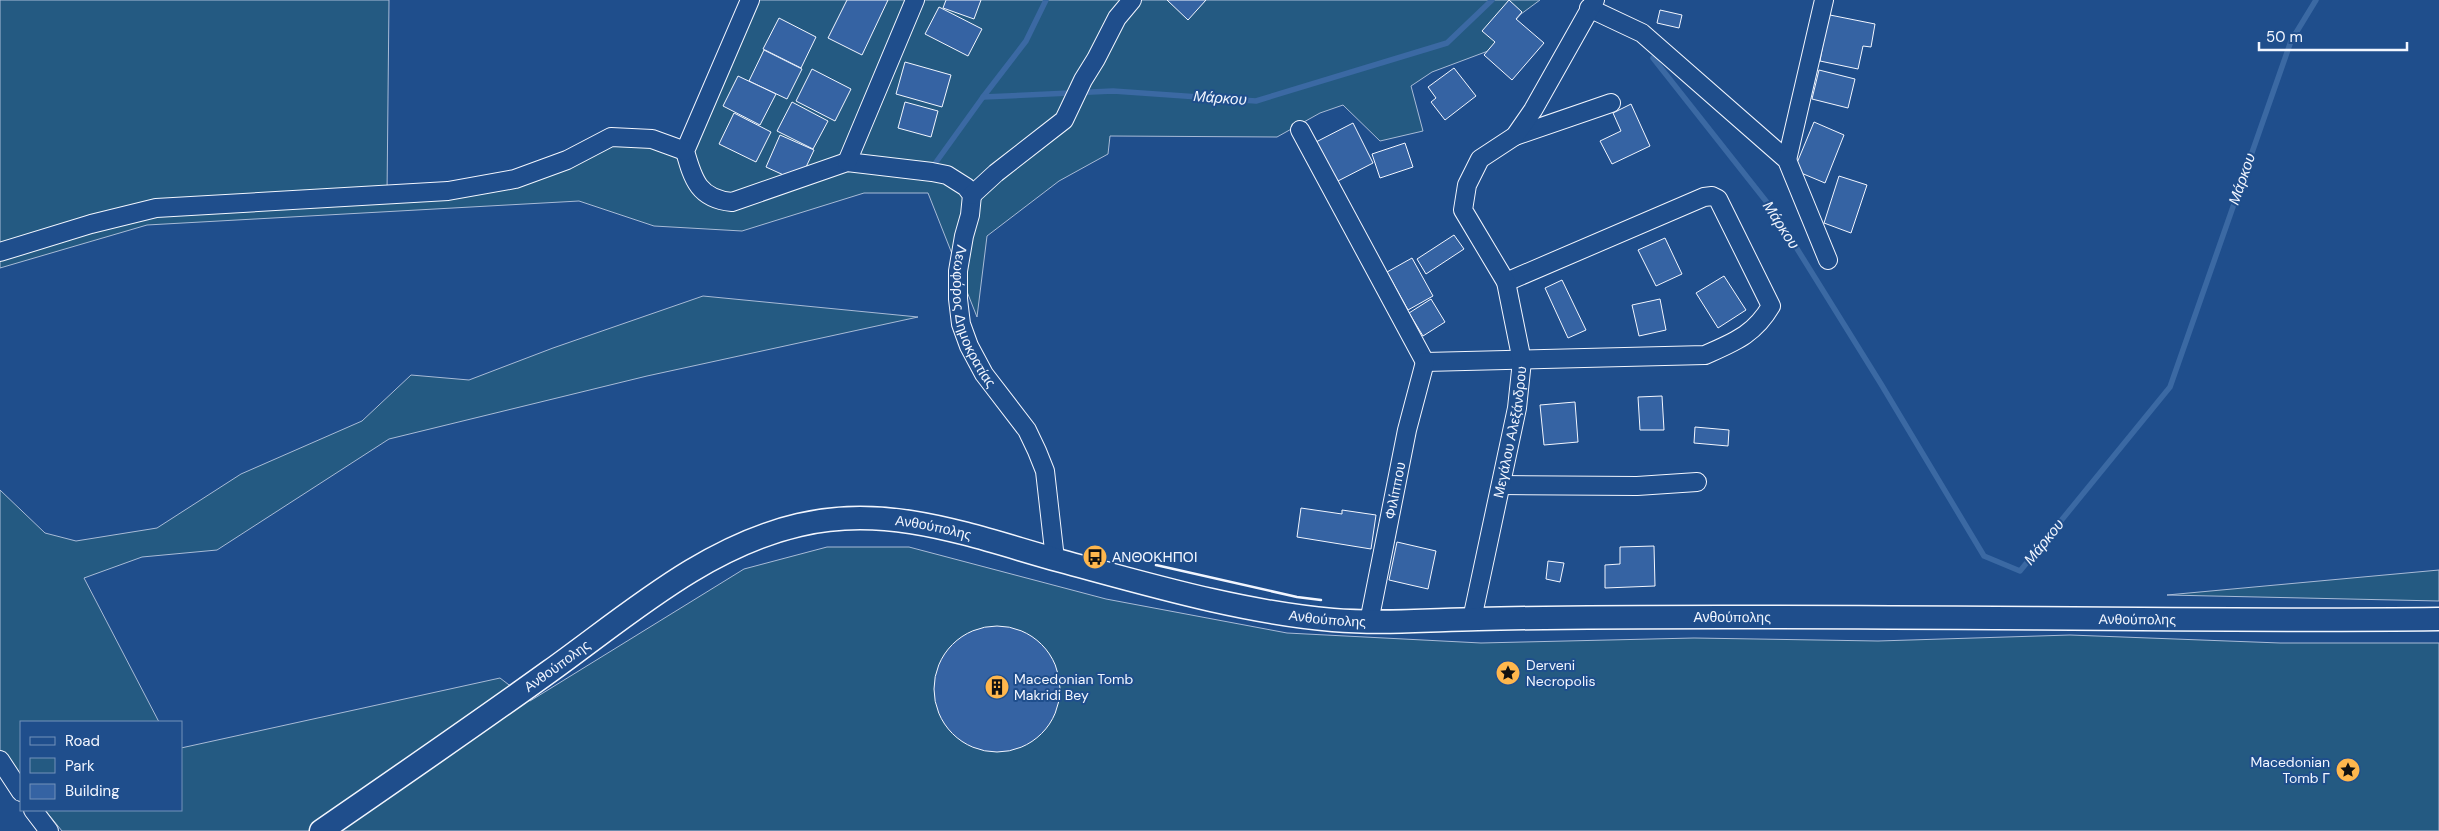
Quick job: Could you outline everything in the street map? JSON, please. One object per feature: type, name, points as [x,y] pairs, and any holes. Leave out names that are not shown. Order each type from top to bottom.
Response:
[{"type":"street","points":[[750,0],[685,151],[691,176],[705,193],[717,201],[732,202],[847,162],[913,169],[947,176],[959,181],[972,195],[996,173],[1064,120],[1083,80],[1117,18],[1132,0]]},
{"type":"street","points":[[847,162],[915,0]]},
{"type":"street","points":[[1787,160],[1824,0]]},
{"type":"street","points":[[1592,4],[1642,33],[1787,160],[1828,260]]},
{"type":"street","name":"Μεγάλου Αλεξάνδρου","points":[[1472,619],[1517,408],[1522,361],[1506,282],[1462,210],[1467,185],[1480,159],[1515,136],[1533,110],[1592,4]]},
{"type":"street","points":[[1515,136],[1611,103]]},
{"type":"street","points":[[1300,130],[1425,362],[1705,355],[1747,336],[1764,320],[1771,306],[1762,284],[1718,200],[1712,196],[1704,197],[1506,282]]},
{"type":"street","points":[[0,252],[91,224],[156,208],[448,191],[516,179],[567,160],[611,137],[652,140],[685,151]]},
{"type":"street","name":"Λεωφόρος Δημοκρατίας","points":[[972,195],[970,216],[964,236],[958,270],[958,299],[961,324],[984,374],[1027,430],[1037,451],[1045,471],[1055,559]]},
{"type":"street","name":"Φιλίππου","points":[[1370,622],[1407,430],[1425,362]]},
{"type":"street","points":[[1501,485],[1618,486],[1697,482]]},
{"type":"street","name":"Ανθούπολης","points":[[321,831],[474,726],[683,576],[725,552],[766,533],[837,517],[875,518],[946,527],[1055,559],[1231,604],[1298,615],[1370,622],[1472,619],[1966,616],[2099,621],[2439,620]]},
{"type":"street","points":[[0,760],[20,790]]},
{"type":"street","points":[[34,811],[49,831]]},
{"type":"green space","points":[[0,0],[389,0],[387,195],[515,179],[611,137],[685,151],[750,0],[1540,0],[1521,14],[1488,51],[1432,72],[1411,86],[1423,131],[1380,141],[1343,105],[1320,113],[1277,137],[1110,136],[1108,154],[1059,181],[987,236],[977,317],[928,193],[864,193],[742,231],[654,226],[579,201],[147,225],[0,268]]},
{"type":"green space","points":[[703,296],[918,317],[647,376],[389,439],[217,550],[142,557],[84,578],[158,721],[20,721],[20,780],[0,755],[0,490],[45,533],[76,541],[157,528],[241,474],[362,421],[411,375],[469,380],[553,348]]},
{"type":"green space","name":"Derveni Necropolis","points":[[827,547],[909,547],[1106,599],[1287,633],[1481,643],[1694,638],[1878,641],[2070,635],[2280,643],[2439,643],[2439,831],[62,831],[46,811],[182,811],[182,748],[500,678],[530,701],[744,569]]},
{"type":"green space","points":[[2439,570],[2439,601],[2167,595]]},
{"type":"building","points":[[847,0],[888,0],[862,55],[828,38]]},
{"type":"building","points":[[946,0],[981,0],[974,19],[943,8]]},
{"type":"building","points":[[1167,0],[1206,0],[1188,20]]},
{"type":"building","points":[[1509,0],[1522,12],[1516,19],[1544,43],[1512,80],[1484,55],[1495,42],[1482,31]]},
{"type":"building","points":[[939,7],[982,29],[968,56],[925,34]]},
{"type":"building","points":[[1660,10],[1682,15],[1679,28],[1657,23]]},
{"type":"building","points":[[1825,14],[1875,24],[1871,47],[1863,46],[1858,69],[1820,61],[1823,44],[1819,43]]},
{"type":"building","points":[[779,18],[816,37],[801,68],[763,49]]},
{"type":"building","points":[[764,50],[802,69],[787,99],[749,81]]},
{"type":"building","points":[[905,62],[951,75],[942,107],[896,94]]},
{"type":"building","points":[[1454,68],[1476,96],[1445,120],[1431,102],[1436,98],[1428,87]]},
{"type":"building","points":[[812,69],[851,89],[835,121],[796,101]]},
{"type":"building","points":[[1819,70],[1855,79],[1848,108],[1812,99]]},
{"type":"building","points":[[738,76],[776,94],[760,125],[723,106]]},
{"type":"building","points":[[792,102],[828,121],[813,149],[777,131]]},
{"type":"building","points":[[905,102],[938,111],[931,137],[898,128]]},
{"type":"building","points":[[1631,104],[1650,146],[1612,164],[1600,141],[1621,131],[1613,113]]},
{"type":"building","points":[[734,113],[771,132],[756,162],[719,144]]},
{"type":"building","points":[[1814,122],[1844,135],[1825,183],[1794,170]]},
{"type":"building","points":[[1353,123],[1373,163],[1336,182],[1316,142]]},
{"type":"building","points":[[780,135],[814,150],[799,182],[766,167]]},
{"type":"building","points":[[1405,143],[1413,167],[1380,178],[1372,154]]},
{"type":"building","points":[[1839,176],[1867,185],[1851,233],[1824,223]]},
{"type":"building","points":[[1454,235],[1464,249],[1426,274],[1417,259]]},
{"type":"building","points":[[1665,238],[1682,274],[1656,286],[1638,250]]},
{"type":"building","points":[[1412,258],[1433,296],[1408,310],[1387,272]]},
{"type":"building","points":[[1724,276],[1746,310],[1718,328],[1696,293]]},
{"type":"building","points":[[1562,280],[1586,330],[1568,338],[1545,288]]},
{"type":"building","points":[[1431,299],[1445,322],[1423,336],[1409,313]]},
{"type":"building","points":[[1660,299],[1666,330],[1639,336],[1632,305]]},
{"type":"building","points":[[1662,396],[1664,430],[1640,430],[1638,397]]},
{"type":"building","points":[[1575,402],[1578,442],[1544,445],[1540,405]]},
{"type":"building","points":[[1695,427],[1729,430],[1728,446],[1694,443]]},
{"type":"building","points":[[1301,508],[1342,514],[1342,510],[1376,515],[1371,549],[1297,537]]},
{"type":"building","points":[[1397,542],[1436,551],[1428,589],[1389,580]]},
{"type":"building","points":[[1654,546],[1655,586],[1605,588],[1605,565],[1620,564],[1620,547]]},
{"type":"building","points":[[1548,561],[1564,563],[1560,582],[1546,579]]},
{"type":"building","name":"Macedonian Tomb Makridi Bey","points":[[997,626],[1021,631],[1041,645],[1055,665],[1060,689],[1055,713],[1041,733],[1021,747],[997,752],[973,747],[953,733],[939,713],[934,689],[939,665],[953,645],[973,631]]},
{"type":"waterway","name":"Μάρκου","points":[[983,97],[1026,41],[1046,0]]},
{"type":"waterway","name":"Μάρκου","points":[[934,165],[983,97],[1113,91],[1256,101],[1447,43],[1492,0]]},
{"type":"waterway","name":"Μάρκου","points":[[1653,58],[1773,210],[1881,384],[1984,556],[2020,571],[2170,387],[2291,41],[2316,0]]},
{"type":"wall","points":[[1156,565],[1297,597],[1321,600]]},
{"type":"place","name":"ΑΝΘΟΚΗΠΟΙ","points":[[1095,557]]},
{"type":"place","name":"Derveni Necropolis","points":[[1508,673]]},
{"type":"place","name":"Macedonian Tomb Makridi Bey","points":[[997,687]]},
{"type":"place","name":"Macedonian Tomb Γ","points":[[2348,770]]}]
